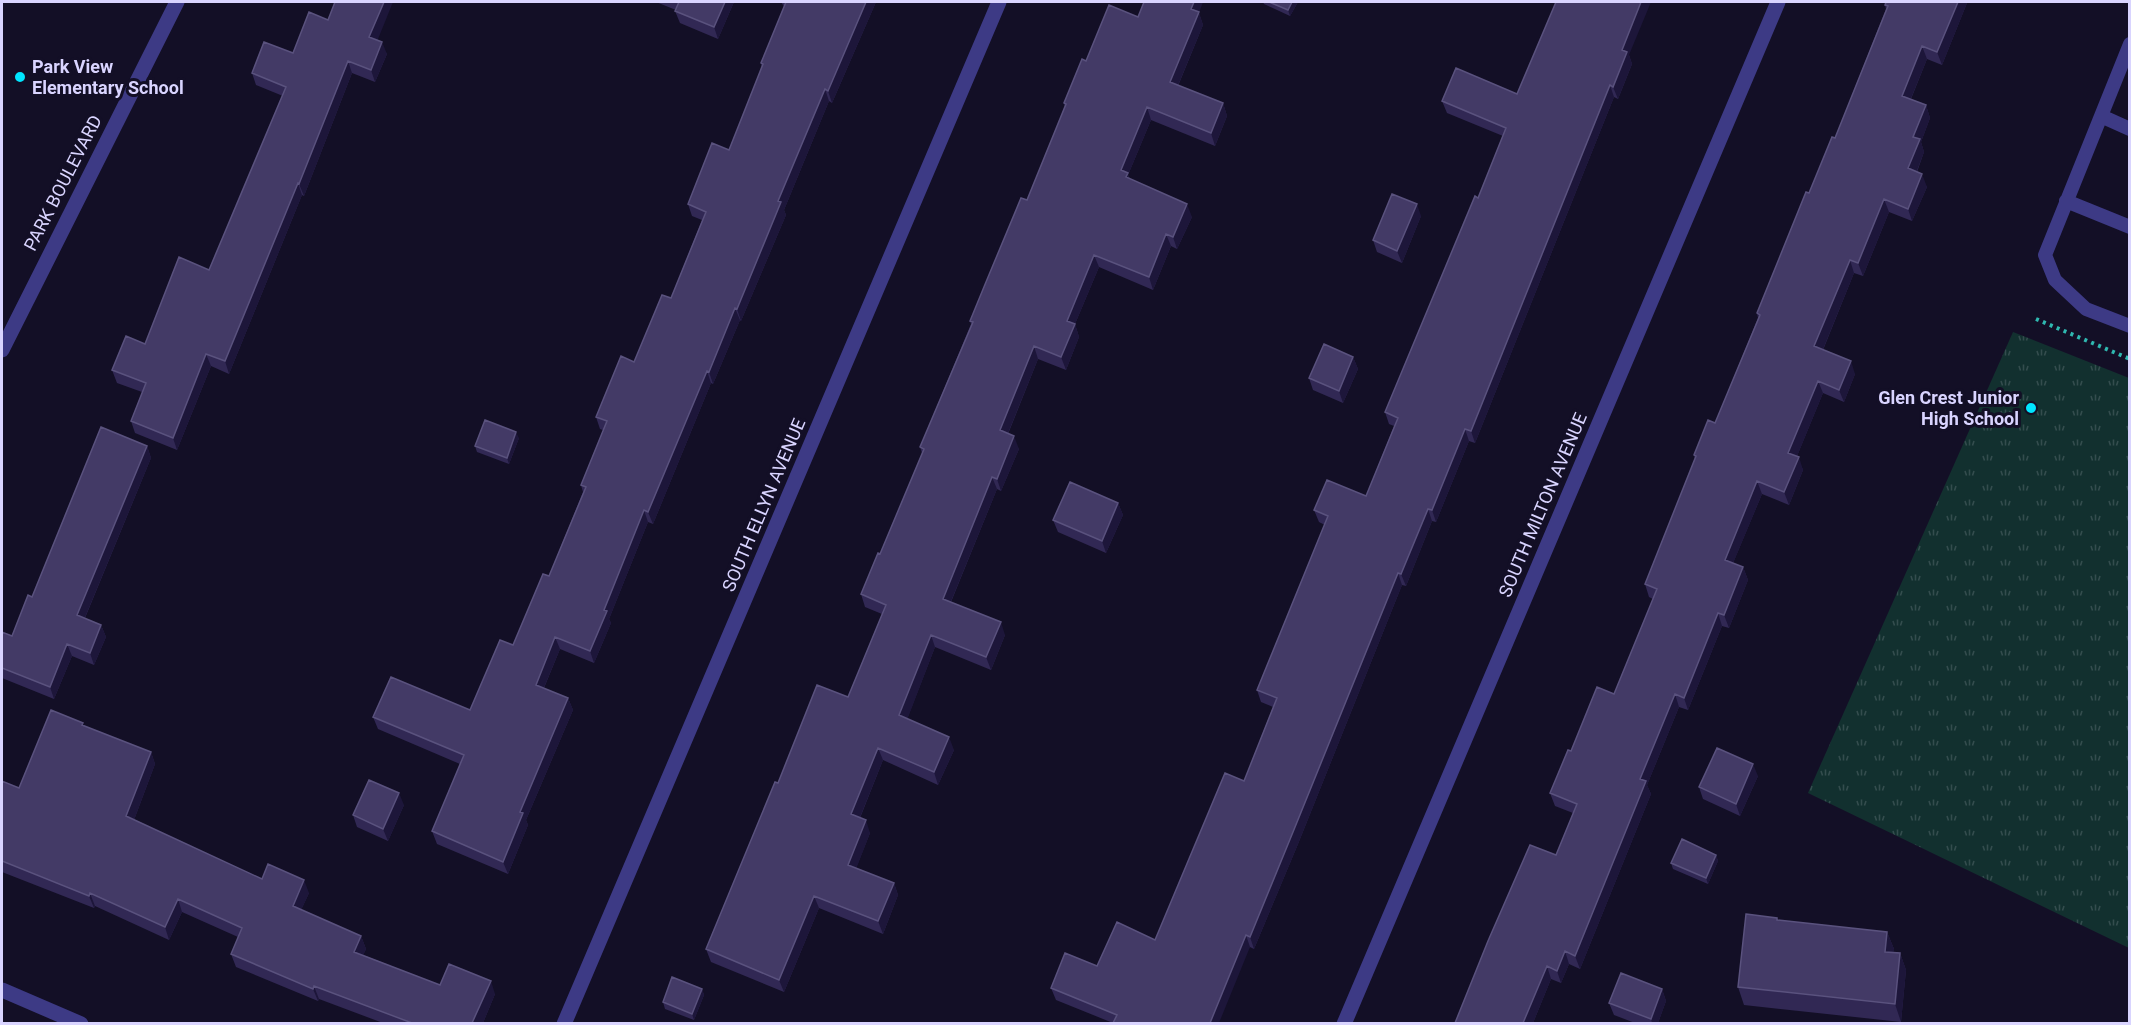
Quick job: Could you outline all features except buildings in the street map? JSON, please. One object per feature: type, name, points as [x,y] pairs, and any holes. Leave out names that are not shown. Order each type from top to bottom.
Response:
[{"type":"street","name":"PARK BOULEVARD","points":[[2,350],[177,2]]},
{"type":"street","name":"SOUTH ELLYN AVENUE","points":[[564,1023],[999,2]]},
{"type":"street","name":"SOUTH MILTON AVENUE","points":[[1344,1023],[1778,2]]},
{"type":"street","points":[[2,990],[81,1023]]},
{"type":"lane","points":[[2130,44],[2045,255],[2055,280],[2086,309],[2130,326]]},
{"type":"lane","points":[[2101,116],[2130,129]]},
{"type":"lane","points":[[2066,201],[2130,227]]},
{"type":"path","points":[[2036,319],[2130,359]]},
{"type":"green space","name":"Glen Crest Junior High School","points":[[2013,332],[2129,378],[2129,948],[1808,793]]},
{"type":"place","name":"Park View Elementary School","points":[[20,77]]},
{"type":"place","name":"Glen Crest Junior High School","points":[[2031,408]]}]
